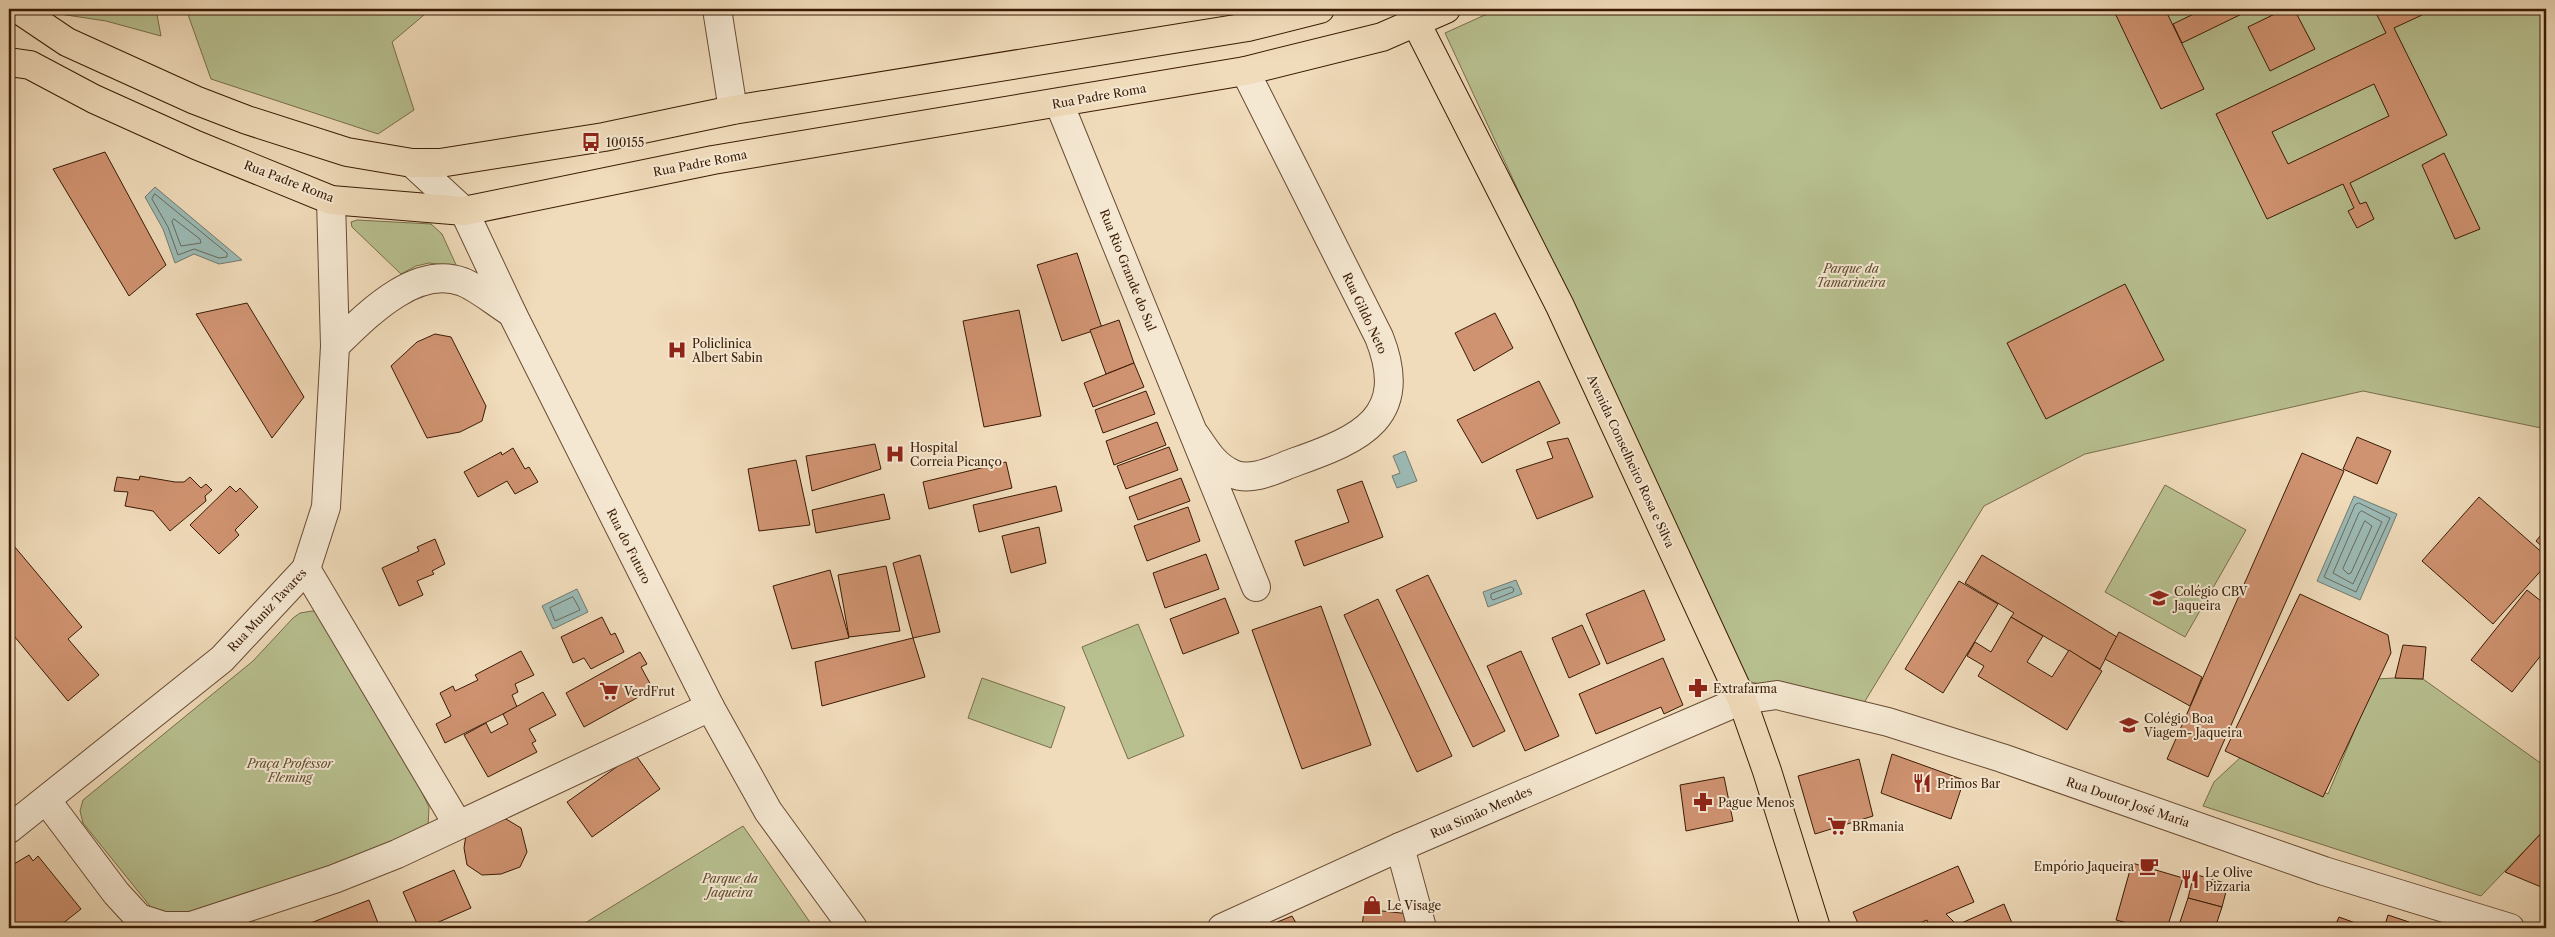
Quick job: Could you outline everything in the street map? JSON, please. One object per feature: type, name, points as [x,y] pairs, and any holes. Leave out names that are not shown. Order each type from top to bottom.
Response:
[{"type":"main road","points":[[18,9],[67,42],[195,100],[247,120],[347,152],[412,163],[440,163],[604,137],[733,110],[1248,27],[1320,9]]},
{"type":"main road","name":"Rua Padre Roma","points":[[19,64],[196,145],[331,200],[464,211],[713,160],[1245,71],[1382,37],[1413,15],[1446,9]]},
{"type":"main road","name":"Avenida Conselheiro Rosa e Silva","points":[[1413,15],[1560,306],[1742,700],[1767,771],[1816,928]]},
{"type":"street","points":[[716,9],[733,110]]},
{"type":"street","name":"Rua Padre Roma","points":[[9,46],[19,64]]},
{"type":"street","name":"Rua Gildo Neto","points":[[1234,474],[1250,476],[1267,472],[1320,454],[1358,436],[1373,422],[1382,410],[1387,396],[1389,374],[1387,357],[1378,337],[1245,71]]},
{"type":"street","name":"Rua Rio Grande do Sul","points":[[1059,103],[1256,587]]},
{"type":"street","name":"Rua do Futuro","points":[[412,163],[464,211],[512,313],[710,707],[768,811],[853,928]]},
{"type":"street","name":"Rua Muniz Tavares","points":[[9,829],[222,659],[306,569],[326,507],[335,346],[331,200]]},
{"type":"street","points":[[335,346],[361,321],[408,286],[433,279],[463,282],[512,313]]},
{"type":"street","name":"Rua Rio Grande do Sul","points":[[1196,436],[1218,465],[1234,474]]},
{"type":"street","points":[[306,569],[458,825]]},
{"type":"street","name":"Rua Doutor José Maria","points":[[1742,700],[1777,695],[1888,722],[2002,758],[2324,871],[2510,928]]},
{"type":"street","name":"Rua Simão Mendes","points":[[1222,928],[1400,847],[1742,700]]},
{"type":"street","points":[[46,801],[116,893],[139,918],[164,926],[191,926],[334,879],[397,854],[710,707]]},
{"type":"street","points":[[1400,847],[1422,928]]},
{"type":"green space","points":[[51,9],[156,9],[161,36],[106,21],[53,13]]},
{"type":"green space","points":[[186,9],[431,9],[392,42],[414,110],[378,134],[211,79]]},
{"type":"green space","name":"Parque da Tamarineira","points":[[1498,9],[2546,9],[2546,429],[2363,391],[2085,454],[1984,506],[1862,706],[1746,681],[1445,33]]},
{"type":"green space","points":[[357,220],[431,224],[442,234],[457,267],[429,263],[416,266],[401,274],[352,227],[351,222]]},
{"type":"green space","points":[[2165,485],[2246,530],[2185,637],[2105,592]]},
{"type":"green space","name":"Praça Professor Fleming","points":[[318,612],[410,768],[429,807],[428,827],[420,835],[185,917],[154,911],[83,823],[80,811],[83,800],[253,661],[293,618],[300,613]]},
{"type":"green space","points":[[1138,624],[1184,736],[1128,759],[1082,647]]},
{"type":"green space","points":[[982,678],[1065,707],[1051,748],[968,718]]},
{"type":"green space","points":[[2376,679],[2423,679],[2546,767],[2546,828],[2481,896],[2203,806],[2214,782],[2242,756],[2328,794]]},
{"type":"green space","name":"Parque da Jaqueira","points":[[743,826],[814,928],[577,928]]},
{"type":"water","points":[[155,187],[242,260],[219,264],[194,254],[175,263],[163,229],[145,197]]},
{"type":"water","points":[[1405,451],[1417,481],[1397,488],[1392,476],[1400,473],[1393,456]]},
{"type":"water","points":[[2354,496],[2397,514],[2360,600],[2317,581]]},
{"type":"water","points":[[1516,580],[1522,594],[1488,607],[1483,592]]},
{"type":"water","points":[[577,589],[588,612],[553,629],[542,606]]},
{"type":"building","points":[[2113,9],[2165,9],[2204,89],[2161,109]]},
{"type":"building","points":[[2204,9],[2252,9],[2182,43],[2173,24]]},
{"type":"building","points":[[2285,9],[2294,9],[2315,49],[2270,71],[2248,27]]},
{"type":"building","points":[[2374,9],[2420,9],[2422,15],[2394,28],[2447,135],[2350,183],[2360,204],[2366,202],[2374,219],[2357,228],[2348,211],[2354,208],[2343,184],[2267,219],[2216,114],[2386,33]],"holes":[[[2374,84],[2389,116],[2288,164],[2272,132]]]},
{"type":"building","points":[[105,152],[166,265],[129,296],[53,169]]},
{"type":"building","points":[[2444,153],[2480,229],[2455,239],[2422,165]]},
{"type":"building","points":[[1077,253],[1102,328],[1062,341],[1037,265]]},
{"type":"building","points":[[2125,284],[2164,360],[2046,419],[2007,343]]},
{"type":"building","points":[[247,303],[304,397],[272,438],[196,314]]},
{"type":"building","points":[[1019,310],[1041,416],[984,427],[963,321]]},
{"type":"building","points":[[1495,313],[1513,348],[1474,371],[1455,333]]},
{"type":"building","points":[[1119,320],[1134,363],[1106,374],[1090,330]]},
{"type":"building","points":[[435,334],[451,337],[486,406],[482,421],[460,432],[427,438],[391,366],[417,342]]},
{"type":"building","points":[[1134,363],[1144,387],[1093,407],[1084,383]]},
{"type":"building","points":[[1539,381],[1560,423],[1482,463],[1457,420]]},
{"type":"building","points":[[1146,391],[1155,414],[1103,433],[1095,410]]},
{"type":"building","points":[[1157,422],[1166,445],[1114,465],[1106,441]]},
{"type":"building","points":[[2357,437],[2391,451],[2377,484],[2343,469]]},
{"type":"building","points":[[1568,438],[1593,497],[1537,519],[1516,470],[1553,458],[1547,442]]},
{"type":"building","points":[[875,444],[881,469],[812,491],[806,456]]},
{"type":"building","points":[[1169,447],[1178,470],[1126,489],[1117,466]]},
{"type":"building","points":[[513,448],[525,469],[529,467],[538,482],[515,494],[507,481],[478,497],[464,472],[501,452],[502,455]]},
{"type":"building","points":[[2302,453],[2344,471],[2208,777],[2167,759]]},
{"type":"building","points":[[796,460],[810,525],[759,531],[748,469]]},
{"type":"building","points":[[1006,462],[1012,488],[929,509],[923,482]]},
{"type":"building","points":[[140,476],[175,482],[184,482],[190,477],[201,488],[206,484],[212,490],[205,496],[206,501],[170,531],[153,511],[125,506],[128,492],[114,491],[117,477],[139,480]]},
{"type":"building","points":[[1181,478],[1190,501],[1138,520],[1129,497]]},
{"type":"building","points":[[1362,481],[1383,537],[1304,566],[1295,541],[1349,522],[1337,490]]},
{"type":"building","points":[[230,486],[236,492],[240,488],[258,507],[235,530],[239,535],[219,554],[190,525]]},
{"type":"building","points":[[1056,486],[1062,511],[979,532],[973,505]]},
{"type":"building","points":[[884,494],[890,519],[816,533],[812,510]]},
{"type":"building","points":[[2479,497],[2546,556],[2546,565],[2493,624],[2422,561]]},
{"type":"building","points":[[1188,507],[1200,541],[1147,561],[1134,526]]},
{"type":"building","points":[[1039,527],[1046,563],[1011,573],[1002,536]]},
{"type":"building","points":[[2546,529],[2546,550],[2536,541]]},
{"type":"building","points":[[435,539],[445,564],[432,571],[434,574],[417,581],[423,595],[399,606],[382,568],[419,551],[417,547]]},
{"type":"building","points":[[9,540],[82,627],[68,639],[99,675],[68,701],[9,630]]},
{"type":"building","points":[[1206,554],[1219,589],[1165,608],[1153,573]]},
{"type":"building","points":[[920,555],[940,632],[913,638],[893,563]]},
{"type":"building","points":[[1982,555],[2117,637],[2100,669],[2011,617],[2014,613],[1965,583]]},
{"type":"building","points":[[886,566],[900,631],[849,637],[838,575]]},
{"type":"building","points":[[830,570],[849,638],[792,649],[773,586]]},
{"type":"building","points":[[1428,575],[1505,731],[1473,747],[1396,590]]},
{"type":"building","points":[[1959,581],[1998,604],[1943,693],[1905,669]]},
{"type":"building","points":[[1644,590],[1665,640],[1607,664],[1586,614]]},
{"type":"building","points":[[2527,590],[2546,605],[2546,649],[2512,692],[2471,660]]},
{"type":"building","points":[[2300,594],[2388,635],[2391,653],[2323,797],[2225,751]]},
{"type":"building","points":[[1225,598],[1239,633],[1183,654],[1170,619]]},
{"type":"building","points":[[1378,599],[1452,756],[1417,772],[1344,615]]},
{"type":"building","points":[[1321,606],[1371,745],[1302,769],[1252,630]]},
{"type":"building","points":[[602,617],[611,635],[615,633],[624,652],[591,669],[584,658],[573,663],[561,637]]},
{"type":"building","points":[[2011,617],[2043,636],[2027,662],[2052,677],[2069,650],[2102,671],[2067,730],[1978,676],[1984,666],[1967,656],[1975,642],[1991,652]]},
{"type":"building","points":[[1582,625],[1600,664],[1569,678],[1552,638]]},
{"type":"building","points":[[2119,632],[2202,677],[2190,706],[2105,659]]},
{"type":"building","points":[[913,638],[925,677],[822,706],[815,662]]},
{"type":"building","points":[[2403,645],[2426,647],[2423,679],[2395,678]]},
{"type":"building","points":[[521,651],[534,675],[515,684],[518,692],[512,695],[517,707],[445,743],[436,724],[451,716],[440,693],[453,686],[455,691],[478,680],[475,675]]},
{"type":"building","points":[[1521,651],[1559,736],[1525,751],[1487,666]]},
{"type":"building","name":"VerdFrut","points":[[640,652],[647,664],[641,667],[653,689],[584,727],[566,693]]},
{"type":"building","points":[[1663,658],[1683,705],[1664,714],[1661,707],[1596,734],[1579,694]]},
{"type":"building","points":[[543,692],[556,715],[529,729],[536,741],[532,743],[537,752],[488,777],[464,735],[486,723],[491,733],[508,724],[503,714]]},
{"type":"building","points":[[635,754],[660,789],[592,837],[567,802]]},
{"type":"building","points":[[1892,754],[1964,780],[1951,819],[1881,793]]},
{"type":"building","points":[[1859,759],[1873,816],[1815,834],[1798,776]]},
{"type":"building","points":[[1724,777],[1733,821],[1686,831],[1680,785]]},
{"type":"building","points":[[506,819],[521,828],[527,852],[520,867],[501,874],[482,875],[467,865],[464,848],[466,835],[477,827]]},
{"type":"building","points":[[2546,828],[2546,889],[2505,872]]},
{"type":"building","points":[[29,855],[33,861],[38,856],[81,909],[57,928],[9,928],[9,867]]},
{"type":"building","points":[[2132,863],[2183,878],[2167,928],[2146,928],[2116,920]]},
{"type":"building","points":[[1958,866],[1974,902],[1946,914],[1957,925],[2004,904],[2014,928],[1930,928],[1927,920],[1907,928],[1860,928],[1853,912]]},
{"type":"building","points":[[454,870],[471,908],[425,928],[419,928],[403,892]]},
{"type":"building","points":[[2194,874],[2228,884],[2222,907],[2188,898]]},
{"type":"building","points":[[2188,898],[2222,907],[2215,928],[2178,928]]},
{"type":"building","points":[[369,900],[380,928],[298,928]]},
{"type":"building","points":[[1364,909],[1410,914],[1411,928],[1362,928]]},
{"type":"building","points":[[2388,915],[2409,922],[2407,928],[2384,928]]},
{"type":"building","points":[[1292,916],[1299,928],[1263,928]]},
{"type":"building","points":[[2339,917],[2369,928],[2334,928]]},
{"type":"place","name":"100155","points":[[591,142]]},
{"type":"place","name":"Policlinica Albert Sabin","points":[[677,350]]},
{"type":"place","name":"Hospital Correia Picanço","points":[[895,454]]},
{"type":"place","name":"Colégio CBV Jaqueira","points":[[2159,598]]},
{"type":"place","name":"Extrafarma","points":[[1698,688]]},
{"type":"place","name":"VerdFrut","points":[[609,691]]},
{"type":"place","name":"Colégio Boa Viagem- Jaqueira","points":[[2129,725]]},
{"type":"place","name":"Primos Bar","points":[[1922,783]]},
{"type":"place","name":"Pague Menos","points":[[1703,802]]},
{"type":"place","name":"BRmania","points":[[1837,826]]},
{"type":"place","name":"Empório Jaqueira","points":[[2149,866]]},
{"type":"place","name":"Le Olive Pizzaria","points":[[2190,879]]},
{"type":"place","name":"Le Visage","points":[[1372,905]]}]
